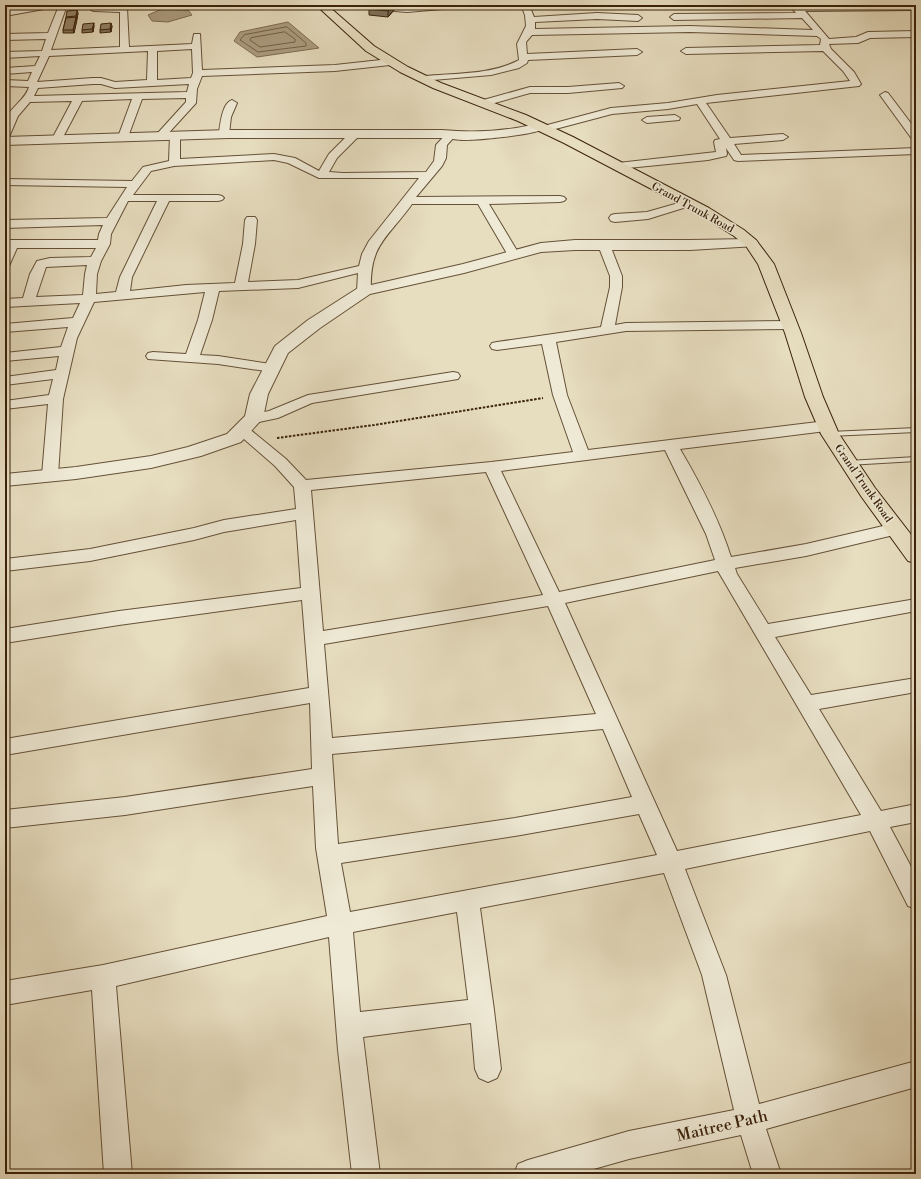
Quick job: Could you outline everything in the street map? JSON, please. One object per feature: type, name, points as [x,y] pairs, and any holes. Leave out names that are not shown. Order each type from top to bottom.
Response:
[{"type":"main road","name":"Grand Trunk Road","points":[[321,5],[360,41],[390,62],[424,79],[542,128],[618,166],[725,223],[751,243],[766,264],[790,325],[814,397],[828,430],[868,492],[916,556]]},
{"type":"street","points":[[5,13],[61,9],[74,5]]},
{"type":"street","points":[[93,5],[94,8],[99,9],[124,10],[125,50]]},
{"type":"street","points":[[346,5],[406,9],[466,5]]},
{"type":"street","points":[[424,79],[498,70],[518,65],[524,61],[521,42],[529,32],[531,26],[526,5]]},
{"type":"street","points":[[859,7],[870,16]]},
{"type":"street","points":[[664,17],[859,7],[916,8]]},
{"type":"street","points":[[902,7],[916,16]]},
{"type":"street","points":[[596,8],[602,16]]},
{"type":"street","points":[[5,134],[14,114],[33,90],[32,85],[45,55],[61,9]]},
{"type":"street","points":[[5,141],[224,134],[465,136],[530,130],[628,109],[668,106],[717,98],[856,84],[854,78],[830,56],[824,45],[824,38],[799,10]]},
{"type":"street","points":[[530,20],[602,16],[619,18],[650,18]]},
{"type":"street","points":[[881,25],[892,35]]},
{"type":"street","points":[[529,32],[690,29],[819,32]]},
{"type":"street","points":[[686,51],[824,45],[858,40],[868,35],[916,34]]},
{"type":"street","points":[[5,37],[52,36]]},
{"type":"street","points":[[161,136],[191,103],[197,77],[196,46],[198,36]]},
{"type":"street","points":[[5,55],[45,55],[196,46]]},
{"type":"street","points":[[152,49],[152,83]]},
{"type":"street","points":[[523,56],[637,52]]},
{"type":"street","points":[[5,83],[32,85],[101,81],[115,85],[152,83],[197,77],[335,68],[390,62]]},
{"type":"street","points":[[5,71],[38,69]]},
{"type":"street","points":[[484,103],[530,90],[568,90],[619,86]]},
{"type":"street","points":[[27,99],[192,95]]},
{"type":"street","points":[[885,95],[916,137]]},
{"type":"street","points":[[123,137],[138,96]]},
{"type":"street","points":[[57,140],[78,98]]},
{"type":"street","points":[[700,101],[738,158],[746,159],[916,151]]},
{"type":"street","points":[[224,134],[226,117],[232,104]]},
{"type":"street","points":[[602,114],[615,121]]},
{"type":"street","points":[[637,120],[675,118]]},
{"type":"street","points":[[174,163],[175,135]]},
{"type":"street","points":[[322,175],[332,156],[354,135]]},
{"type":"street","points":[[364,291],[364,268],[372,242],[440,161],[439,147],[442,142],[451,135]]},
{"type":"street","points":[[618,166],[718,156],[722,154],[720,142],[782,137]]},
{"type":"street","points":[[50,475],[56,399],[70,338],[89,298],[91,274],[95,261],[104,244],[111,221],[124,198],[146,169],[174,163],[274,157],[291,160],[311,172],[322,175],[429,175]]},
{"type":"street","points":[[5,182],[135,184]]},
{"type":"street","points":[[124,198],[218,198]]},
{"type":"street","points":[[122,296],[126,276],[164,199]]},
{"type":"street","points":[[408,200],[449,201],[560,199]]},
{"type":"street","points":[[481,200],[492,222],[514,254]]},
{"type":"street","points":[[615,218],[648,215],[688,203]]},
{"type":"street","points":[[241,286],[249,244],[251,220]]},
{"type":"street","points":[[5,224],[111,221]]},
{"type":"street","points":[[5,480],[158,460],[194,452],[234,438],[248,424],[260,394],[281,350],[314,324],[364,291],[548,247],[575,244],[690,245],[751,243]]},
{"type":"street","points":[[5,263],[8,244],[104,244]]},
{"type":"street","points":[[604,245],[616,276],[616,287],[607,329]]},
{"type":"street","points":[[28,302],[36,274],[41,264],[50,262],[95,261]]},
{"type":"street","points":[[5,304],[241,286],[298,284],[364,268]]},
{"type":"street","points":[[192,358],[205,320],[213,288]]},
{"type":"street","points":[[5,328],[78,322]]},
{"type":"street","points":[[497,346],[607,329],[668,326],[790,325]]},
{"type":"street","points":[[548,338],[560,395],[582,455]]},
{"type":"street","points":[[5,358],[67,351]]},
{"type":"street","points":[[153,356],[218,360],[272,368]]},
{"type":"street","points":[[5,381],[62,373]]},
{"type":"street","points":[[248,424],[273,415],[308,399],[453,376]]},
{"type":"street","points":[[5,405],[56,399]]},
{"type":"street","points":[[248,424],[254,441],[274,455],[290,470],[302,486],[319,694],[329,855],[340,924],[349,1026],[366,1174]]},
{"type":"street","points":[[302,486],[490,467],[669,444],[828,430]]},
{"type":"street","points":[[669,444],[682,466],[715,534],[728,574],[876,821],[916,899]]},
{"type":"street","points":[[490,467],[554,600],[672,862],[714,974],[750,1120],[767,1174]]},
{"type":"street","points":[[5,565],[90,555],[194,534],[224,526],[304,513]]},
{"type":"street","points":[[314,639],[554,600],[725,564],[806,550],[896,529]]},
{"type":"street","points":[[5,636],[64,625],[212,607],[310,593]]},
{"type":"street","points":[[763,632],[916,605]]},
{"type":"street","points":[[806,704],[916,685]]},
{"type":"street","points":[[5,747],[319,694]]},
{"type":"street","points":[[322,747],[399,738],[464,734],[608,721]]},
{"type":"street","points":[[5,819],[51,816],[140,805],[324,776]]},
{"type":"street","points":[[329,855],[645,804]]},
{"type":"street","points":[[5,993],[103,976],[340,924],[672,862],[916,813]]},
{"type":"street","points":[[467,901],[482,1010],[488,1069]]},
{"type":"street","points":[[103,976],[118,1174]]},
{"type":"street","points":[[349,1026],[482,1010]]},
{"type":"street","name":"Maitree Path","points":[[528,1174],[629,1145],[750,1120],[916,1074]]},
{"type":"lane","points":[[828,430],[916,430]]},
{"type":"lane","points":[[848,463],[916,459]]},
{"type":"path","points":[[254,441],[374,425],[560,395]]},
{"type":"water","points":[[162,9],[188,10],[192,15],[168,22],[152,21],[148,15]]},
{"type":"water","points":[[288,22],[319,48],[257,57],[234,41],[240,32]]},
{"type":"building","points":[[373,5],[393,5],[388,11],[369,9]]},
{"type":"building","points":[[77,10],[76,16],[66,17],[67,11]]},
{"type":"building","points":[[76,17],[73,30],[63,30],[66,18]]},
{"type":"building","points":[[94,23],[92,29],[82,30],[83,24]]},
{"type":"building","points":[[111,23],[110,29],[100,30],[101,24]]}]
